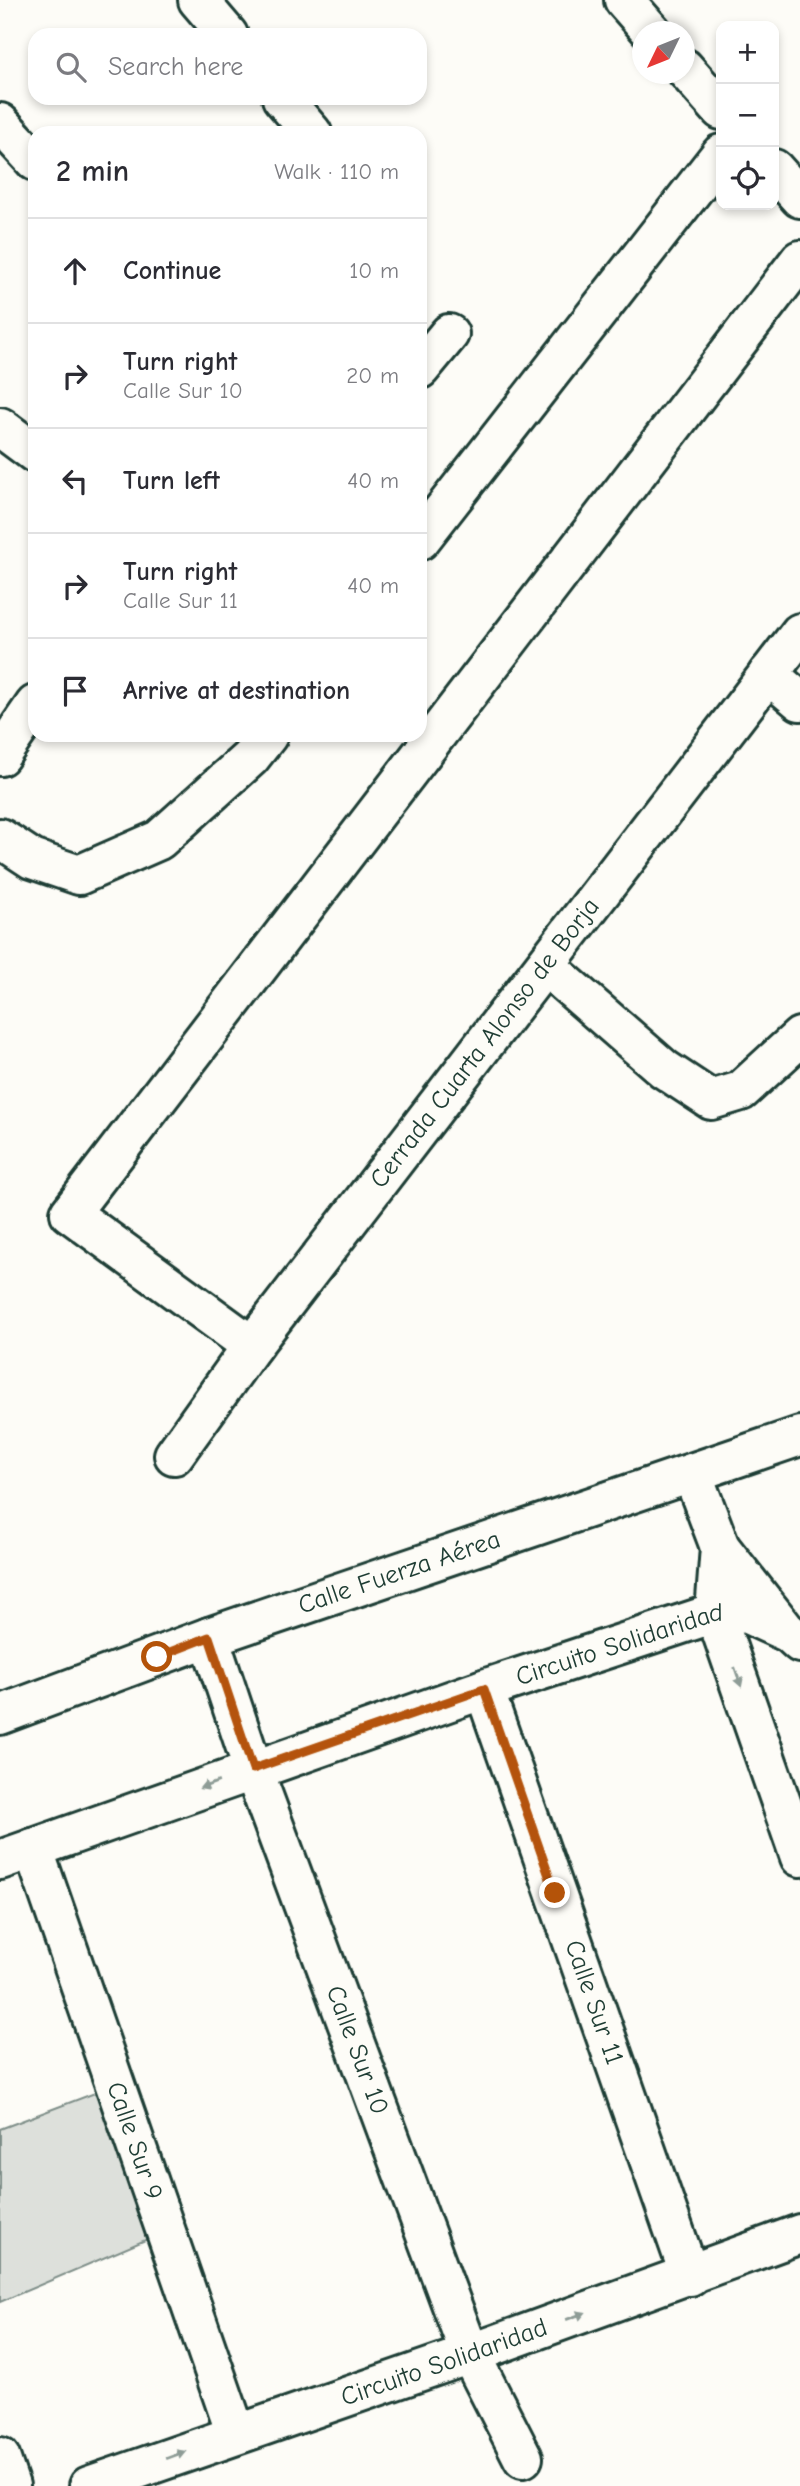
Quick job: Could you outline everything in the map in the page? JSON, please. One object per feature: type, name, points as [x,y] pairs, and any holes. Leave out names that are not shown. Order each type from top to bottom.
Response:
[{"type":"street","points":[[198,0],[222,28]]},
{"type":"street","points":[[624,0],[642,21]]},
{"type":"street","points":[[695,80],[716,104]]},
{"type":"street","points":[[288,105],[306,126]]},
{"type":"street","points":[[0,122],[28,153]]},
{"type":"street","points":[[427,531],[716,160]]},
{"type":"street","points":[[779,175],[800,198]]},
{"type":"street","points":[[252,1346],[70,1213],[800,260]]},
{"type":"street","points":[[427,361],[449,334]]},
{"type":"street","points":[[0,427],[28,448]]},
{"type":"street","name":"Cerrada Cuarta Alonso de Borja","points":[[174,1455],[252,1346],[800,634]]},
{"type":"street","points":[[768,674],[800,701]]},
{"type":"street","points":[[0,756],[28,715]]},
{"type":"street","points":[[0,838],[32,859],[79,875],[159,840],[250,758],[263,742]]},
{"type":"street","points":[[546,966],[664,1069],[711,1100],[741,1091],[800,1037]]},
{"type":"street","name":"Calle Fuerza Aérea","points":[[0,1715],[209,1637],[800,1436]]},
{"type":"street","points":[[692,1473],[720,1547],[796,1648]]},
{"type":"street","points":[[720,1547],[715,1613],[800,1857]]},
{"type":"street","name":"Circuito Solidaridad","points":[[17,1854],[484,1689],[715,1613],[743,1612],[796,1648]]},
{"type":"street","name":"Calle Sur 10","points":[[209,1637],[253,1769],[470,2354],[523,2458]]},
{"type":"street","name":"Calle Sur 11","points":[[484,1689],[690,2276]]},
{"type":"street","name":"Calle Sur 9","points":[[17,1854],[236,2434]]},
{"type":"street","name":"Circuito Solidaridad","points":[[89,2486],[470,2354],[800,2234]]},
{"type":"street","points":[[0,2457],[10,2486]]},
{"type":"shaded area","points":[[108,2088],[155,2236],[0,2302],[0,2129]]},
{"type":"route","points":[[157,1657],[209,1637],[253,1769],[484,1689],[555,1893]]}]
